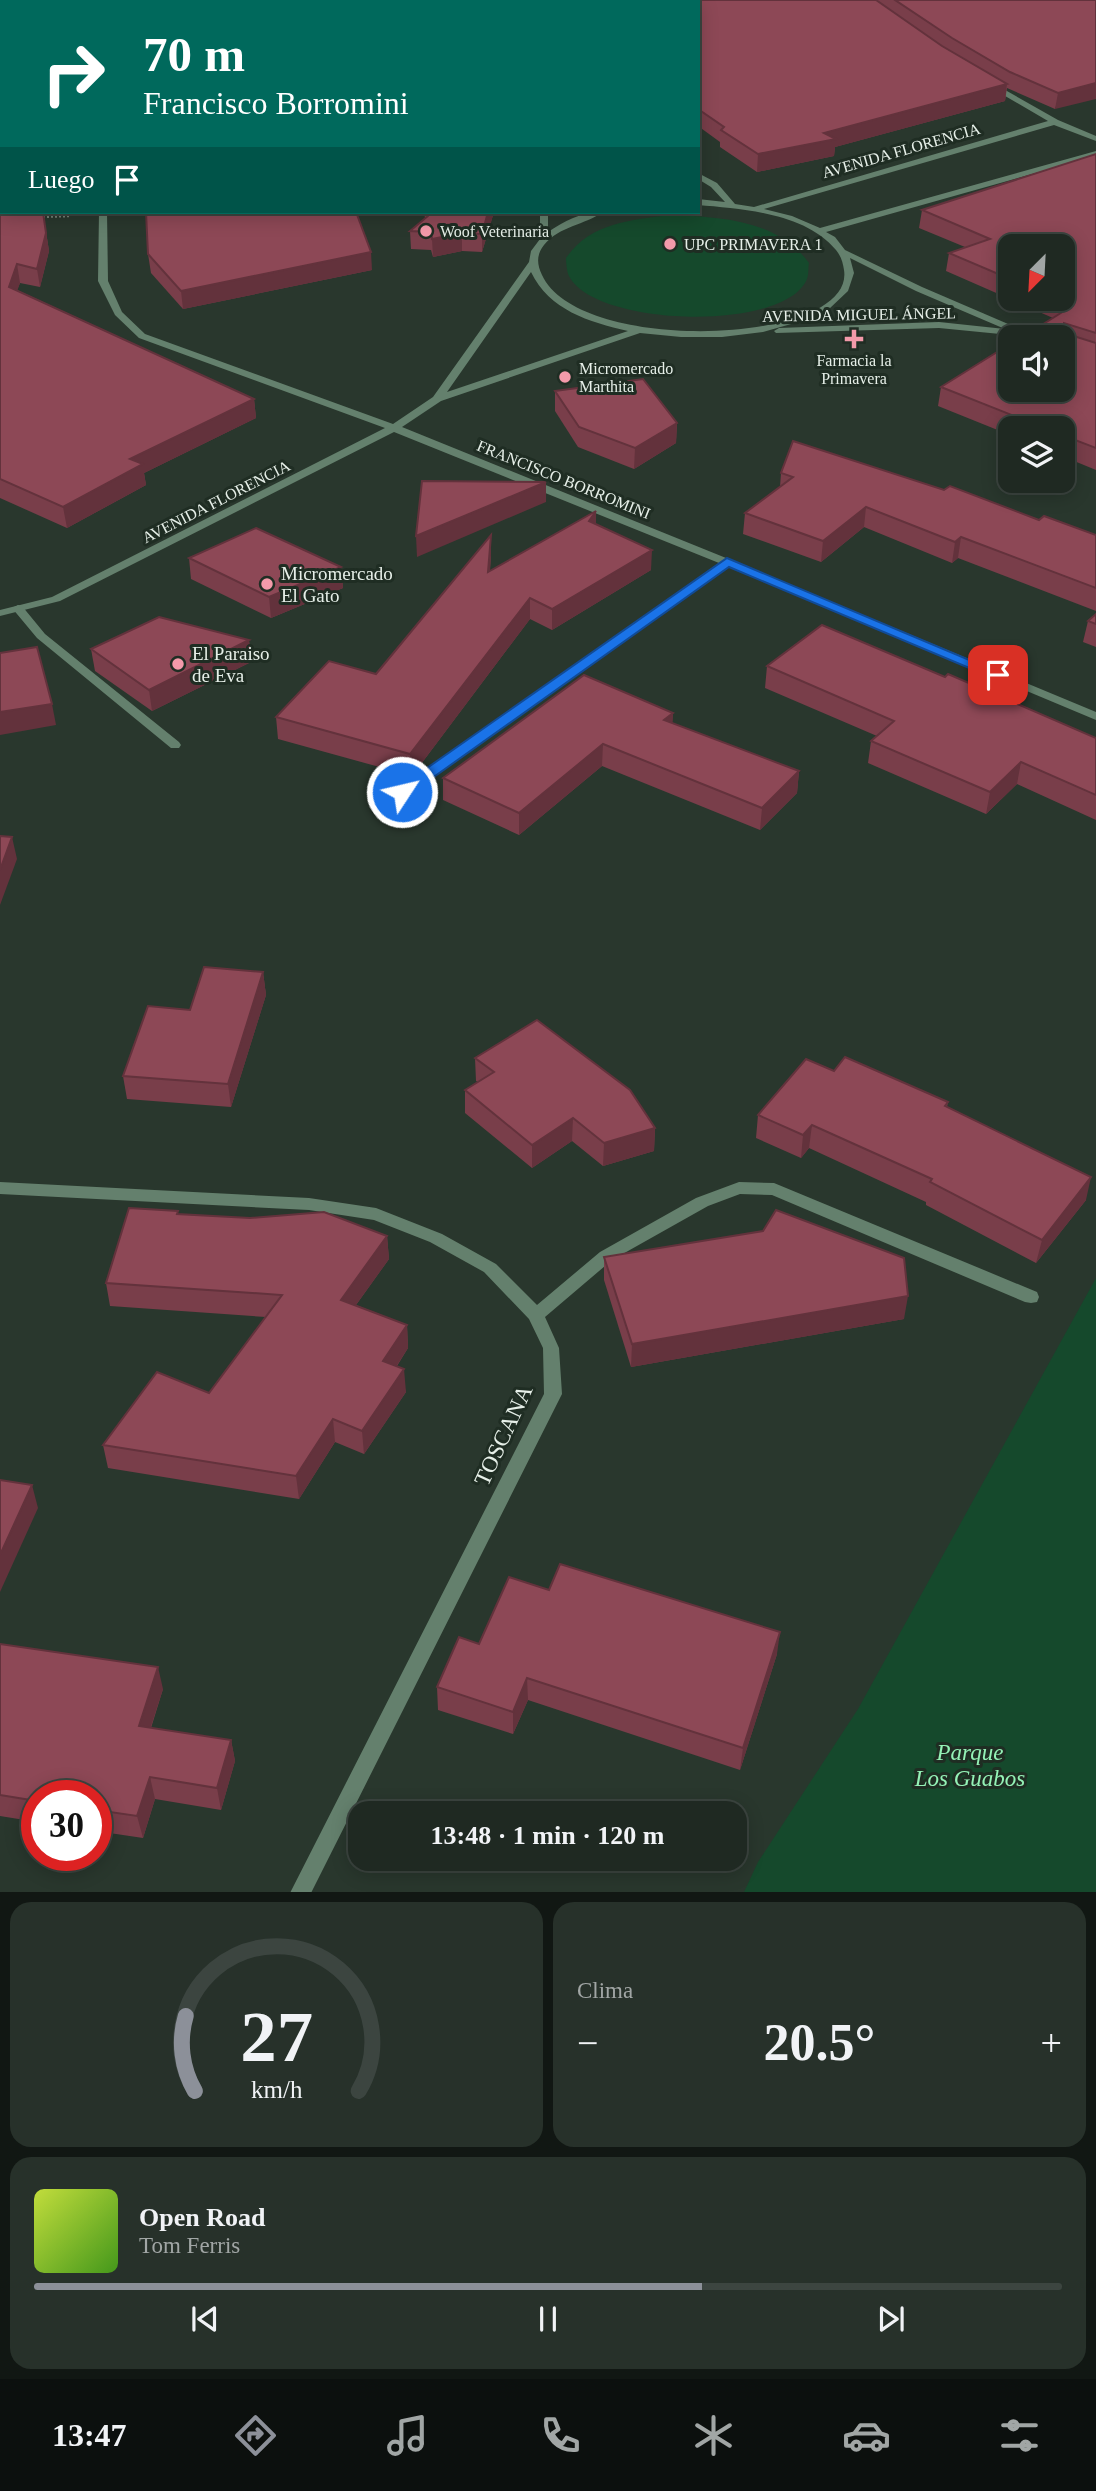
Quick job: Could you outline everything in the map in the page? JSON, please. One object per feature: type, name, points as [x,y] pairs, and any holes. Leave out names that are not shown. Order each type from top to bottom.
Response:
[{"type":"street","points":[[985,81],[1055,122],[1096,139]]},
{"type":"street","name":"AVENIDA FLORENCIA","points":[[755,209],[1055,122]]},
{"type":"street","points":[[819,231],[1096,153]]},
{"type":"street","points":[[700,176],[713,185],[731,204]]},
{"type":"street","name":"AVENIDA MIGUEL ÁNGEL","points":[[700,202],[731,204],[783,216],[819,231],[836,242],[843,252],[919,289],[1003,325]]},
{"type":"street","name":"FRANCISCO BORROMINI","points":[[103,214],[103,281],[118,313],[142,336],[394,428],[727,562],[1096,716]]},
{"type":"street","points":[[544,214],[544,240]]},
{"type":"street","points":[[544,240],[567,224],[594,214]]},
{"type":"street","name":"AVENIDA FLORENCIA","points":[[437,399],[533,263],[535,251],[544,240]]},
{"type":"street","points":[[533,263],[538,284],[560,303],[594,319],[639,330],[689,335],[739,333],[781,326],[814,313],[838,298],[849,281],[849,262],[843,252]]},
{"type":"street","name":"AVENIDA MIGUEL ÁNGEL","points":[[739,333],[939,325],[998,331]]},
{"type":"street","name":"AVENIDA FLORENCIA","points":[[0,612],[56,599],[92,582],[394,428],[437,399],[639,330]]},
{"type":"street","points":[[402,792],[727,562]]},
{"type":"street","points":[[0,598],[18,608],[40,636],[174,745]]},
{"type":"street","name":"TOSCANA","points":[[0,1188],[309,1204],[376,1214],[436,1238],[490,1268],[536,1315],[551,1348],[553,1394],[300,1892]]},
{"type":"street","points":[[536,1315],[606,1256],[702,1202],[738,1188],[774,1189],[1031,1297]]},
{"type":"path","points":[[38,217],[87,214]]},
{"type":"green space","points":[[670,215],[727,219],[764,229],[796,248],[809,263],[807,279],[791,296],[763,308],[728,315],[688,317],[647,313],[612,305],[584,292],[568,274],[566,258],[576,246],[599,230],[640,219]]},
{"type":"green space","name":"Parque Los Guabos","points":[[1096,1278],[1096,1892],[744,1892],[758,1862],[858,1709]]},
{"type":"building","points":[[700,0],[876,0],[942,46],[1007,84],[824,133],[836,139],[758,154],[721,130],[724,127],[700,110]]},
{"type":"building","points":[[895,0],[1096,0],[1096,83],[1058,93],[1010,72]]},
{"type":"building","points":[[1096,154],[1096,333],[1064,323],[1042,325],[1062,312],[1075,311],[1075,234],[998,234],[998,274],[949,253],[990,239],[922,210]]},
{"type":"building","points":[[0,214],[43,214],[46,233],[37,269],[17,264],[9,287],[254,399],[130,459],[143,464],[63,507],[0,479]]},
{"type":"building","points":[[146,214],[357,214],[371,252],[181,291],[148,254]]},
{"type":"building","points":[[487,214],[482,234],[462,233],[432,239],[431,232],[410,231],[428,216]]},
{"type":"building","points":[[1075,336],[1096,343],[1096,448],[1075,440],[1075,416],[1014,416],[941,387],[998,351],[998,402],[1075,402]]},
{"type":"building","points":[[643,379],[677,423],[635,448],[579,427],[555,391]]},
{"type":"building","points":[[793,441],[944,490],[950,486],[1039,520],[1044,516],[1096,535],[1096,588],[961,537],[955,542],[866,507],[823,541],[745,513],[793,477],[781,473]]},
{"type":"building","points":[[422,481],[546,482],[416,536]]},
{"type":"building","points":[[596,511],[589,521],[652,550],[552,609],[530,598],[410,754],[276,717],[329,661],[376,674],[491,535],[488,572]]},
{"type":"building","points":[[256,528],[341,567],[269,597],[189,558]]},
{"type":"building","points":[[1096,614],[1096,624],[1088,621]]},
{"type":"building","points":[[159,617],[249,640],[149,690],[91,649]]},
{"type":"building","points":[[822,625],[945,677],[948,674],[1096,738],[1096,795],[1021,762],[990,792],[871,741],[894,721],[767,666]]},
{"type":"building","points":[[37,647],[52,704],[0,712],[0,653]]},
{"type":"building","points":[[584,675],[673,713],[664,720],[799,771],[762,808],[603,744],[519,813],[443,778]]},
{"type":"building","points":[[0,836],[12,837],[0,870]]},
{"type":"building","points":[[204,967],[263,972],[228,1084],[123,1076],[148,1006],[190,1010]]},
{"type":"building","points":[[537,1020],[630,1090],[655,1128],[604,1143],[573,1118],[532,1145],[465,1090],[494,1072],[475,1058]]},
{"type":"building","points":[[845,1057],[948,1102],[945,1106],[1091,1177],[1042,1240],[930,1182],[932,1179],[812,1125],[803,1135],[758,1115],[806,1059],[834,1071]]},
{"type":"building","points":[[129,1208],[250,1218],[324,1212],[387,1236],[341,1300],[407,1325],[383,1361],[404,1369],[362,1431],[333,1419],[296,1476],[103,1445],[157,1372],[209,1393],[282,1295],[106,1283]]},
{"type":"building","points":[[776,1210],[904,1258],[908,1296],[632,1344],[604,1257],[763,1231]]},
{"type":"building","points":[[0,1480],[32,1485],[0,1555]]},
{"type":"building","points":[[560,1564],[780,1632],[743,1748],[527,1678],[513,1712],[437,1687],[459,1637],[479,1644],[509,1577],[549,1590]]},
{"type":"building","points":[[0,1644],[158,1667],[139,1726],[231,1740],[217,1788],[150,1777],[137,1816],[112,1812],[112,1780],[21,1780],[21,1798],[0,1795]]},
{"type":"place","name":"Woof Veterinaria","points":[[426,231]]},
{"type":"place","name":"UPC PRIMAVERA 1","points":[[670,244]]},
{"type":"place","name":"Farmacia la Primavera","points":[[854,339]]},
{"type":"place","name":"Micromercado Marthita","points":[[565,377]]},
{"type":"place","name":"Micromercado El Gato","points":[[267,584]]},
{"type":"place","name":"El Paraiso de Eva","points":[[178,664]]},
{"type":"route","points":[[402,792],[727,562],[998,675]]}]
